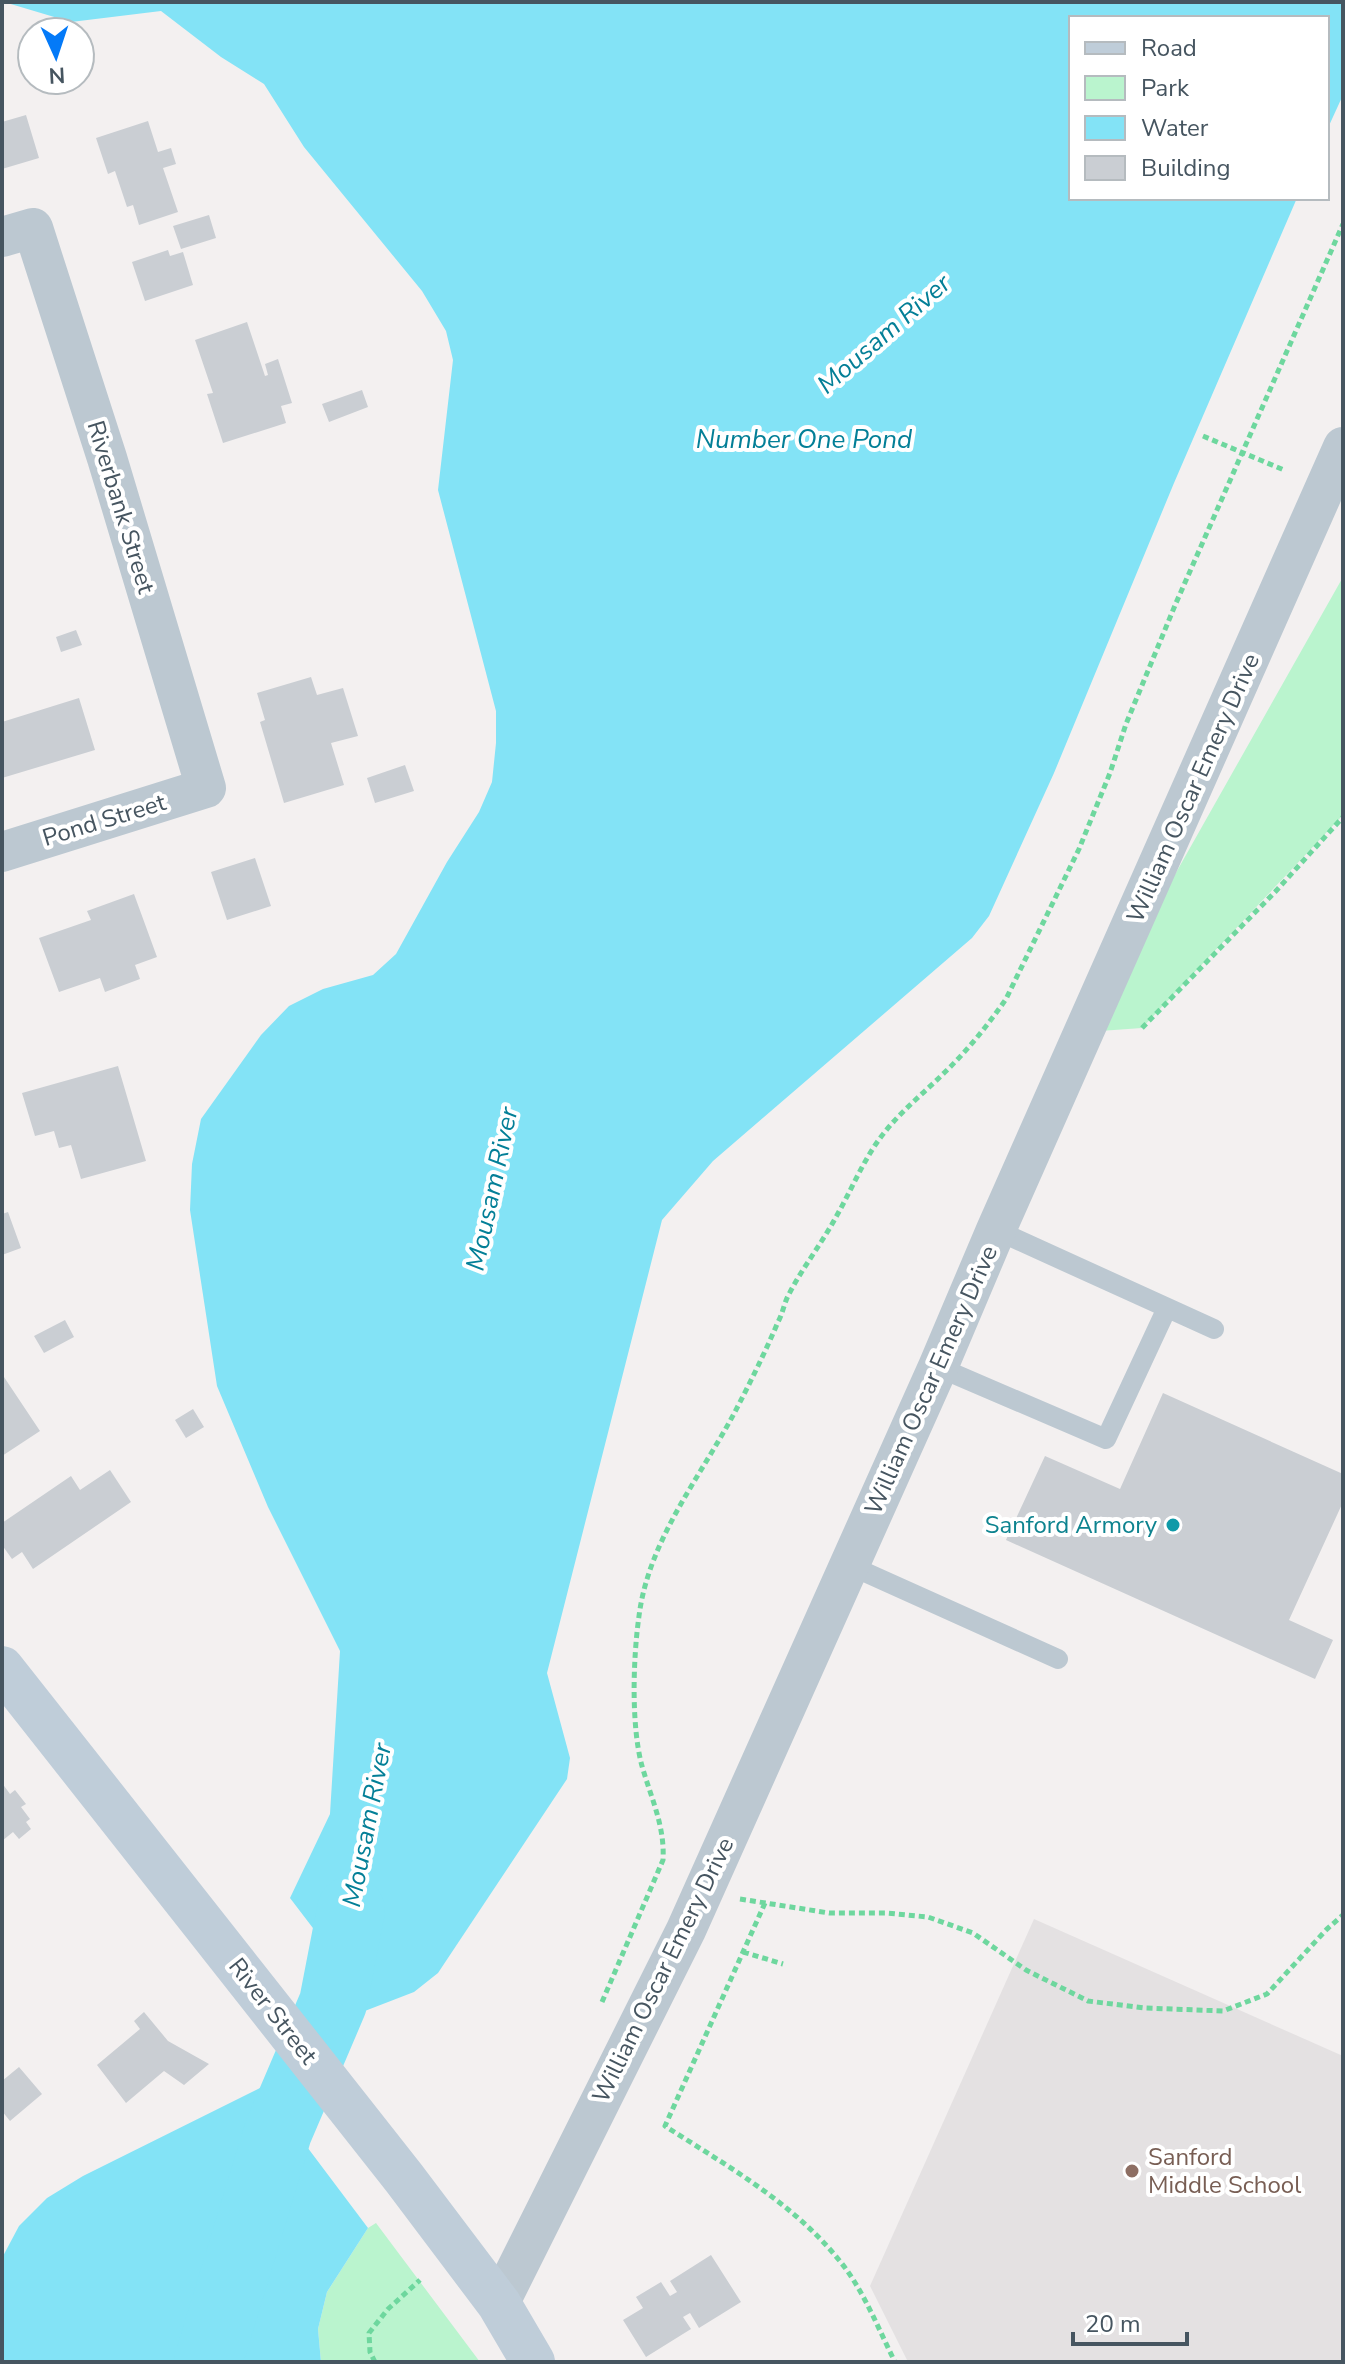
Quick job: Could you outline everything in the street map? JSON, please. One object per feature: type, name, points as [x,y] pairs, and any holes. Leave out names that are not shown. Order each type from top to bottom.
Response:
[{"type":"street","name":"Riverbank Street","points":[[17,232],[107,458],[206,788]]},
{"type":"street","name":"William Oscar Emery Drive","points":[[499,2304],[686,1930],[1343,447]]},
{"type":"street","name":"Pond Street","points":[[2,852],[206,788]]},
{"type":"street","name":"River Street","points":[[2,1668],[404,2178],[499,2304],[533,2362]]},
{"type":"lane","points":[[996,1230],[1214,1329]]},
{"type":"lane","points":[[938,1367],[1106,1439],[1167,1308]]},
{"type":"lane","points":[[849,1565],[1058,1659]]},
{"type":"path","points":[[598,2013],[663,1860],[664,1846],[655,1801],[642,1766],[638,1744],[635,1656],[641,1604],[660,1546],[736,1410],[791,1290],[835,1219],[867,1159],[896,1119],[946,1071],[991,1021],[1006,999],[1079,849],[1176,603],[1343,224]]},
{"type":"path","points":[[1203,436],[1284,470]]},
{"type":"path","points":[[1142,1028],[1275,892],[1343,817]]},
{"type":"path","points":[[653,1887],[829,1913],[928,1917],[973,1933],[1026,1970],[1088,2001],[1144,2008],[1223,2011],[1267,1994],[1343,1915]]},
{"type":"path","points":[[765,1903],[665,2126],[767,2192],[802,2220],[840,2262],[895,2362]]},
{"type":"path","points":[[743,1952],[783,1964]]},
{"type":"path","points":[[375,2362],[370,2352],[369,2333],[388,2309],[420,2280]]},
{"type":"shaded area","name":"Sanford Middle School","points":[[1034,1919],[1343,2056],[1343,2362],[908,2362],[870,2286]]},
{"type":"green space","points":[[1343,577],[1343,815],[1142,1028],[1086,1032]]},
{"type":"green space","points":[[376,2223],[480,2362],[321,2362],[318,2329],[327,2292],[368,2228]]},
{"type":"water","name":"Number One Pond","points":[[4,2],[1343,2],[1343,95],[1329,126],[1329,16],[1069,16],[1069,200],[1296,200],[1054,773],[989,916],[972,938],[713,1161],[662,1220],[547,1673],[570,1758],[567,1779],[438,1973],[414,1992],[357,2014],[333,2003],[306,1970],[319,1936],[290,1898],[330,1814],[340,1651],[268,1507],[217,1386],[190,1210],[192,1164],[201,1119],[261,1035],[289,1006],[323,989],[373,975],[396,954],[479,812],[492,782],[496,711],[438,490],[453,360],[446,331],[422,291],[304,147],[264,84],[221,57],[161,11],[96,19],[96,16],[51,16]]},
{"type":"water","points":[[262,2087],[368,2228],[327,2292],[318,2329],[321,2362],[2,2362],[2,2258],[19,2226],[47,2198],[83,2176]]},
{"type":"building","points":[[26,115],[39,158],[2,169],[2,122]]},
{"type":"building","points":[[148,121],[158,152],[171,148],[176,164],[163,168],[178,212],[139,225],[133,205],[127,207],[115,171],[108,174],[96,138]]},
{"type":"building","points":[[209,215],[216,238],[181,249],[173,226]]},
{"type":"building","points":[[168,250],[170,256],[183,252],[193,285],[145,301],[132,262]]},
{"type":"building","points":[[247,322],[265,376],[268,375],[265,364],[278,359],[292,403],[281,406],[286,423],[223,443],[207,394],[213,393],[195,340]]},
{"type":"building","points":[[362,390],[368,407],[329,422],[322,404]]},
{"type":"building","points":[[76,630],[82,645],[61,652],[56,637]]},
{"type":"building","points":[[311,677],[317,695],[343,688],[358,736],[331,743],[344,785],[284,803],[260,722],[265,720],[257,693]]},
{"type":"building","points":[[79,698],[95,750],[2,778],[2,722]]},
{"type":"building","points":[[405,765],[414,791],[375,803],[367,778]]},
{"type":"building","points":[[255,858],[271,906],[227,920],[211,872]]},
{"type":"building","points":[[134,894],[157,957],[135,965],[140,979],[105,992],[100,978],[59,992],[39,938],[91,920],[87,911]]},
{"type":"building","points":[[118,1066],[146,1161],[81,1179],[71,1145],[59,1148],[54,1131],[35,1136],[22,1093]]},
{"type":"building","points":[[8,1212],[21,1248],[2,1255],[2,1214]]},
{"type":"building","points":[[65,1320],[74,1337],[44,1353],[34,1336]]},
{"type":"building","points":[[2,1378],[40,1431],[2,1456]]},
{"type":"building","name":"Sanford Armory","points":[[1163,1393],[1343,1474],[1343,1502],[1289,1620],[1333,1640],[1315,1679],[1006,1540],[1045,1456],[1120,1489]]},
{"type":"building","points":[[193,1409],[204,1427],[186,1438],[175,1420]]},
{"type":"building","points":[[110,1470],[131,1502],[33,1569],[22,1552],[12,1559],[2,1545],[2,1523],[71,1476],[80,1490]]},
{"type":"building","points":[[2,1783],[10,1794],[15,1790],[26,1804],[21,1807],[30,1819],[26,1822],[31,1829],[19,1839],[13,1832],[2,1841]]},
{"type":"building","points":[[144,2012],[168,2041],[209,2064],[184,2085],[164,2071],[126,2103],[97,2065],[140,2029],[134,2021]]},
{"type":"building","points":[[19,2067],[42,2094],[10,2121],[2,2111],[2,2081]]},
{"type":"building","points":[[711,2255],[741,2302],[699,2328],[690,2313],[683,2317],[691,2329],[646,2357],[623,2320],[643,2308],[636,2297],[661,2282],[670,2296],[677,2292],[670,2281]]},
{"type":"waterway","name":"Mousam River","points":[[208,2362],[278,2132],[333,2003],[351,1910]]},
{"type":"place","name":"Sanford Armory","points":[[1173,1525]]},
{"type":"place","name":"Sanford Middle School","points":[[1132,2171]]}]
